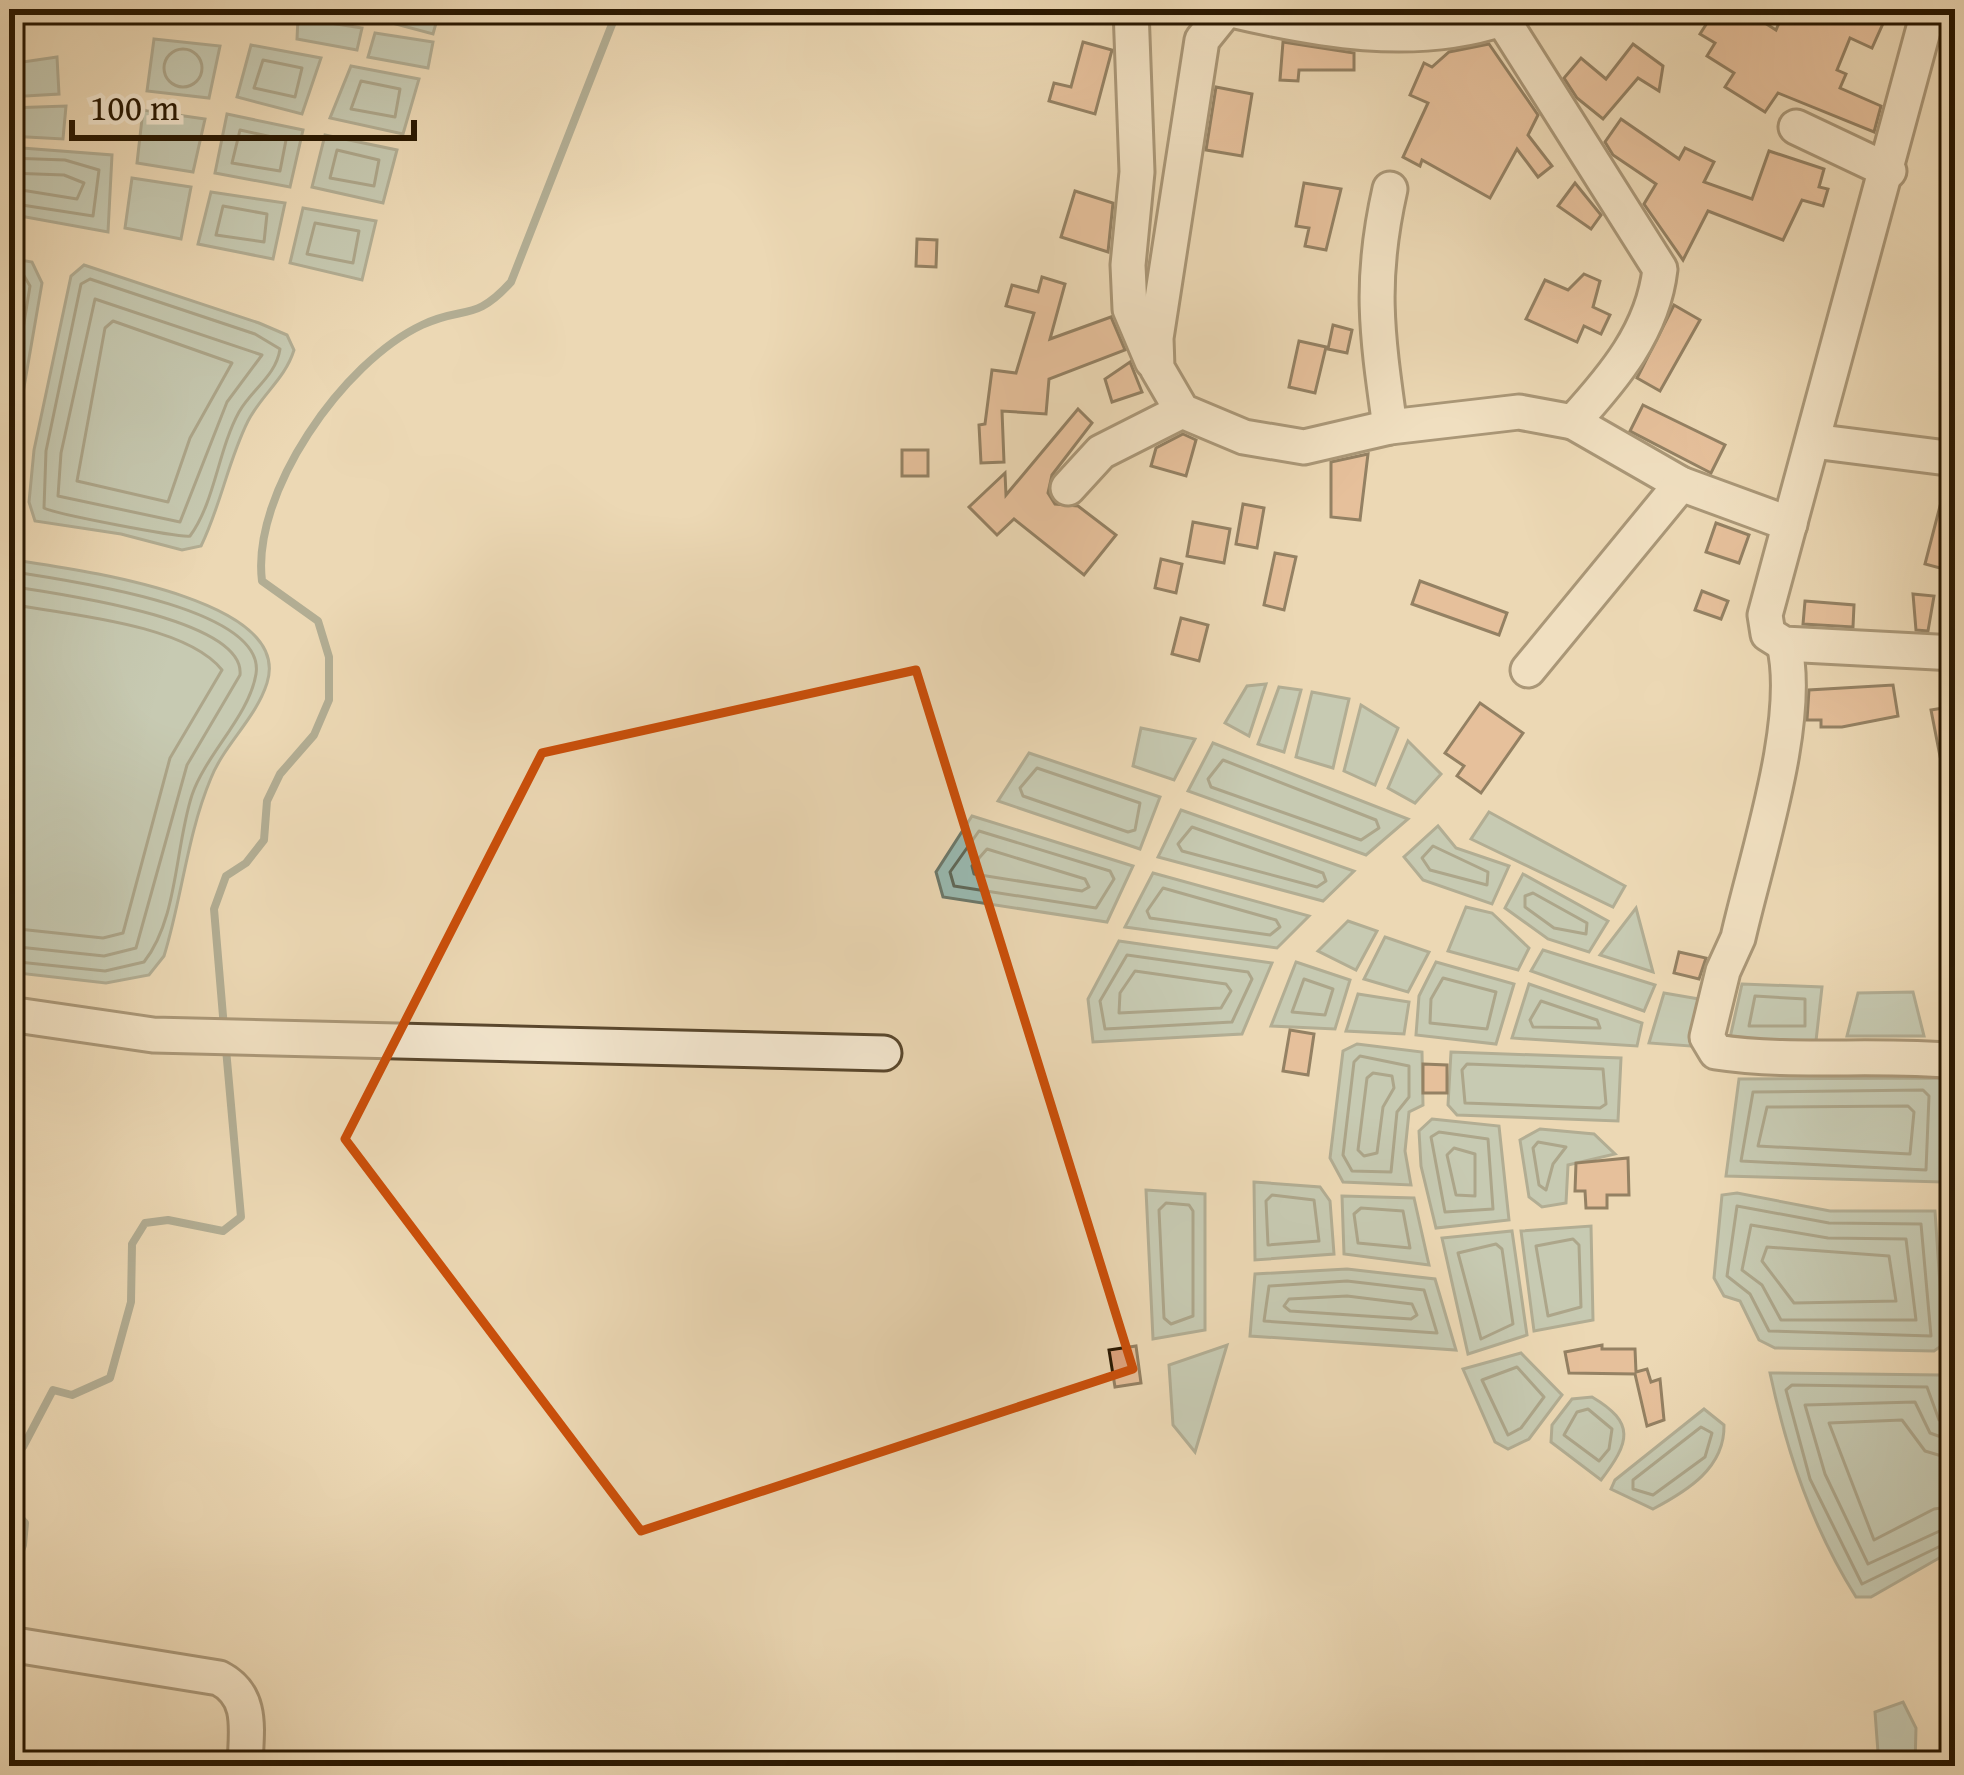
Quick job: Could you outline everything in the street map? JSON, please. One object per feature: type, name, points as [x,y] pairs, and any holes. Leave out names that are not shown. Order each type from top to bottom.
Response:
[{"type":"street","points":[[1131,9],[1137,172],[1128,265],[1130,309],[1182,411],[1244,437],[1304,447],[1390,427],[1519,412],[1574,422],[1681,484],[1790,524]]},
{"type":"street","points":[[1157,368],[1156,338],[1202,40],[1227,9],[1299,26],[1431,35],[1450,35],[1498,14],[1660,269],[1656,302],[1636,343],[1574,422]]},
{"type":"street","points":[[1955,16],[1930,9],[1765,615],[1768,634],[1784,644],[1955,653]]},
{"type":"street","points":[[1796,127],[1888,171]]},
{"type":"street","points":[[1390,189],[1374,257],[1373,307],[1390,427]]},
{"type":"street","points":[[1068,488],[1101,452],[1182,411]]},
{"type":"street","points":[[1813,441],[1955,459]]},
{"type":"street","points":[[1528,670],[1681,484]]},
{"type":"street","points":[[1784,644],[1791,672],[1786,723],[1738,938],[1723,971],[1707,1037],[1716,1052],[1756,1058],[1901,1055],[1955,1061]]},
{"type":"street","points":[[9,1014],[153,1036],[884,1053]]},
{"type":"street","points":[[9,1645],[219,1678],[236,1687],[246,1705],[245,1766]]},
{"type":"highlighted area","points":[[916,670],[1133,1369],[641,1531],[345,1139],[542,753]]},
{"type":"water","points":[[340,9],[440,9],[433,34]]},
{"type":"water","points":[[298,18],[362,28],[357,50],[297,39]]},
{"type":"water","points":[[375,33],[433,42],[428,68],[368,57]]},
{"type":"water","points":[[154,39],[220,46],[209,98],[147,91]]},
{"type":"water","points":[[251,45],[321,58],[302,114],[237,97]]},
{"type":"water","points":[[57,57],[59,94],[9,97],[9,64]]},
{"type":"water","points":[[351,66],[419,79],[403,134],[330,118]]},
{"type":"water","points":[[66,106],[63,139],[9,136],[9,108]]},
{"type":"water","points":[[143,110],[205,119],[193,172],[137,163]]},
{"type":"water","points":[[227,114],[303,130],[290,187],[215,173]]},
{"type":"water","points":[[325,135],[397,150],[383,203],[312,187]]},
{"type":"water","points":[[9,147],[112,155],[108,232],[9,214]]},
{"type":"water","points":[[132,178],[191,187],[181,239],[125,228]]},
{"type":"water","points":[[211,192],[285,203],[273,259],[198,244]]},
{"type":"water","points":[[303,208],[376,221],[362,280],[290,263]]},
{"type":"water","points":[[9,258],[32,262],[42,283],[9,474]]},
{"type":"water","points":[[84,265],[259,323],[287,335],[294,350],[248,421],[201,546],[182,550],[121,534],[35,521],[29,502],[34,450],[71,276]]},
{"type":"water","points":[[9,559],[169,591],[212,607],[246,628],[266,653],[267,683],[211,778],[164,956],[149,975],[106,983],[9,972]]},
{"type":"water","points":[[1266,684],[1249,736],[1225,723],[1247,686]]},
{"type":"water","points":[[1279,687],[1301,690],[1284,752],[1258,744]]},
{"type":"water","points":[[1312,692],[1349,699],[1333,768],[1296,757]]},
{"type":"water","points":[[1361,705],[1398,728],[1375,785],[1344,771]]},
{"type":"water","points":[[1141,728],[1195,739],[1174,780],[1133,766]]},
{"type":"water","points":[[1408,741],[1441,774],[1415,803],[1388,788]]},
{"type":"water","points":[[1213,743],[1408,819],[1366,855],[1188,791]]},
{"type":"water","points":[[1029,753],[1160,797],[1140,849],[998,801]]},
{"type":"water","points":[[1181,810],[1354,871],[1323,901],[1158,857]]},
{"type":"water","points":[[1489,812],[1625,886],[1613,907],[1471,839]]},
{"type":"water","points":[[972,816],[1133,866],[1107,922],[943,897],[936,872]]},
{"type":"water","points":[[1438,826],[1456,848],[1509,866],[1492,904],[1423,880],[1404,857]]},
{"type":"water","points":[[1153,873],[1309,916],[1277,948],[1125,927]]},
{"type":"water","points":[[1523,874],[1608,921],[1589,952],[1548,939],[1505,908]]},
{"type":"water","points":[[1466,907],[1492,913],[1529,948],[1518,970],[1448,951]]},
{"type":"water","points":[[1636,908],[1653,972],[1600,955]]},
{"type":"water","points":[[1348,921],[1377,931],[1356,970],[1318,951]]},
{"type":"water","points":[[1385,937],[1429,952],[1408,992],[1364,979]]},
{"type":"water","points":[[1119,941],[1272,963],[1242,1034],[1093,1042],[1088,999]]},
{"type":"water","points":[[1543,950],[1655,985],[1644,1011],[1531,971]]},
{"type":"water","points":[[1296,962],[1350,980],[1335,1029],[1271,1026]]},
{"type":"water","points":[[1436,962],[1514,984],[1496,1044],[1416,1035],[1419,996]]},
{"type":"water","points":[[1529,984],[1642,1023],[1637,1046],[1512,1038]]},
{"type":"water","points":[[1742,984],[1822,987],[1816,1041],[1730,1038]]},
{"type":"water","points":[[1913,992],[1924,1036],[1847,1036],[1858,993]]},
{"type":"water","points":[[1664,993],[1699,999],[1690,1046],[1649,1043]]},
{"type":"water","points":[[1358,994],[1409,1002],[1404,1034],[1346,1031]]},
{"type":"water","points":[[1357,1044],[1422,1052],[1423,1105],[1409,1112],[1405,1151],[1411,1185],[1343,1182],[1330,1158],[1343,1051]]},
{"type":"water","points":[[1451,1052],[1621,1058],[1618,1121],[1457,1115],[1448,1105]]},
{"type":"water","points":[[1941,1078],[1942,1182],[1726,1176],[1739,1079]]},
{"type":"water","points":[[1432,1119],[1499,1126],[1509,1220],[1436,1228],[1421,1166],[1419,1131]]},
{"type":"water","points":[[1540,1129],[1594,1134],[1615,1154],[1568,1165],[1566,1203],[1542,1207],[1529,1197],[1520,1140]]},
{"type":"water","points":[[1254,1182],[1320,1187],[1330,1201],[1334,1254],[1255,1260]]},
{"type":"water","points":[[1146,1190],[1205,1194],[1205,1330],[1153,1339]]},
{"type":"water","points":[[1737,1193],[1830,1211],[1935,1211],[1944,1344],[1934,1351],[1775,1348],[1759,1340],[1740,1301],[1724,1296],[1714,1278],[1722,1195]]},
{"type":"water","points":[[1342,1196],[1414,1198],[1429,1265],[1344,1254]]},
{"type":"water","points":[[1591,1226],[1593,1320],[1534,1331],[1521,1231]]},
{"type":"water","points":[[1512,1231],[1527,1335],[1468,1354],[1442,1238]]},
{"type":"water","points":[[1347,1269],[1435,1279],[1456,1350],[1250,1336],[1255,1274]]},
{"type":"water","points":[[1227,1345],[1195,1452],[1173,1425],[1169,1365]]},
{"type":"water","points":[[1521,1353],[1562,1395],[1529,1439],[1508,1449],[1495,1442],[1463,1369]]},
{"type":"water","points":[[1770,1373],[1940,1375],[1955,1428],[1955,1549],[1871,1597],[1856,1597],[1803,1489]]},
{"type":"water","points":[[1592,1397],[1616,1416],[1624,1434],[1618,1455],[1601,1480],[1551,1442],[1552,1425],[1572,1399]]},
{"type":"water","points":[[1704,1409],[1724,1425],[1723,1440],[1711,1466],[1691,1486],[1653,1509],[1611,1489],[1615,1480]]},
{"type":"water","points":[[1903,1702],[1916,1728],[1915,1766],[1879,1766],[1875,1712]]},
{"type":"building","points":[[1716,9],[1743,9],[1776,30],[1785,9],[1876,9],[1873,14],[1885,19],[1872,48],[1850,38],[1837,70],[1846,74],[1840,88],[1881,106],[1874,132],[1778,93],[1765,112],[1725,87],[1734,73],[1707,56],[1715,43],[1700,34]]},
{"type":"building","points":[[1083,42],[1112,50],[1095,114],[1049,101],[1054,83],[1071,87]]},
{"type":"building","points":[[1283,42],[1354,53],[1354,70],[1299,70],[1298,81],[1280,80]]},
{"type":"building","points":[[1489,44],[1538,115],[1528,135],[1552,166],[1538,177],[1517,149],[1490,198],[1422,160],[1420,166],[1403,157],[1428,103],[1410,95],[1424,63],[1432,67],[1449,52]]},
{"type":"building","points":[[1633,44],[1663,66],[1659,91],[1638,78],[1603,119],[1577,98],[1564,78],[1581,58],[1606,79]]},
{"type":"building","points":[[1216,87],[1252,94],[1242,156],[1206,150]]},
{"type":"building","points":[[1621,119],[1679,159],[1685,148],[1714,162],[1704,182],[1752,199],[1769,151],[1824,169],[1819,187],[1828,189],[1823,206],[1802,200],[1783,240],[1708,211],[1683,260],[1644,204],[1656,184],[1613,155],[1605,142]]},
{"type":"building","points":[[1304,183],[1341,189],[1326,250],[1305,246],[1309,228],[1296,226]]},
{"type":"building","points":[[1575,183],[1601,215],[1591,229],[1558,206]]},
{"type":"building","points":[[1075,191],[1113,203],[1108,252],[1061,237]]},
{"type":"building","points":[[917,239],[937,240],[936,267],[916,266]]},
{"type":"building","points":[[1584,274],[1600,281],[1593,307],[1610,315],[1601,334],[1584,326],[1577,342],[1526,319],[1545,280],[1568,290]]},
{"type":"building","points":[[1042,277],[1065,284],[1050,339],[1111,317],[1125,350],[1049,379],[1046,414],[1002,411],[1004,462],[981,463],[979,425],[985,424],[992,370],[1016,373],[1034,313],[1006,306],[1012,285],[1038,292]]},
{"type":"building","points":[[1674,305],[1700,320],[1660,391],[1637,378]]},
{"type":"building","points":[[1333,325],[1352,330],[1347,353],[1328,349]]},
{"type":"building","points":[[1299,341],[1326,347],[1315,393],[1289,387]]},
{"type":"building","points":[[1130,362],[1142,392],[1112,402],[1105,379]]},
{"type":"building","points":[[1643,405],[1725,445],[1711,473],[1630,431]]},
{"type":"building","points":[[1078,409],[1092,423],[1052,475],[1048,493],[1055,504],[1078,506],[1116,535],[1084,575],[1014,519],[997,535],[969,507],[1005,473],[1006,495]]},
{"type":"building","points":[[1183,434],[1196,440],[1186,476],[1151,466],[1156,448]]},
{"type":"building","points":[[902,450],[928,450],[928,476],[902,476]]},
{"type":"building","points":[[1368,454],[1360,520],[1331,517],[1331,462]]},
{"type":"building","points":[[1947,479],[1955,480],[1955,572],[1925,564]]},
{"type":"building","points":[[1243,504],[1264,508],[1257,548],[1236,544]]},
{"type":"building","points":[[1193,522],[1230,529],[1224,563],[1187,556]]},
{"type":"building","points":[[1716,523],[1749,535],[1739,563],[1706,552]]},
{"type":"building","points":[[1275,553],[1296,557],[1284,610],[1264,605]]},
{"type":"building","points":[[1161,559],[1182,564],[1176,593],[1155,588]]},
{"type":"building","points":[[1420,581],[1507,613],[1499,635],[1412,604]]},
{"type":"building","points":[[1702,591],[1728,601],[1721,619],[1695,610]]},
{"type":"building","points":[[1913,594],[1934,596],[1928,631],[1916,630]]},
{"type":"building","points":[[1805,601],[1854,605],[1853,627],[1803,624]]},
{"type":"building","points":[[1181,618],[1208,625],[1199,661],[1172,654]]},
{"type":"building","points":[[1893,685],[1898,716],[1842,727],[1821,727],[1821,720],[1807,720],[1809,690]]},
{"type":"building","points":[[1480,703],[1523,733],[1481,793],[1457,776],[1464,766],[1445,753]]},
{"type":"building","points":[[1955,706],[1955,786],[1946,787],[1931,710]]},
{"type":"building","points":[[1679,952],[1706,958],[1699,979],[1674,973]]},
{"type":"building","points":[[1290,1030],[1314,1034],[1308,1075],[1283,1071]]},
{"type":"building","points":[[1423,1064],[1447,1065],[1447,1093],[1423,1093]]},
{"type":"building","points":[[1628,1158],[1629,1195],[1607,1195],[1607,1208],[1586,1208],[1585,1191],[1575,1191],[1576,1163]]},
{"type":"building","points":[[1602,1345],[1602,1349],[1635,1349],[1636,1372],[1647,1369],[1651,1382],[1660,1379],[1664,1420],[1647,1426],[1635,1374],[1569,1373],[1565,1352]]},
{"type":"building","points":[[1136,1346],[1141,1383],[1115,1387],[1109,1350]]},
{"type":"waterway","points":[[224,1028],[214,909],[226,876],[246,863],[264,840],[267,801],[280,774],[314,735],[329,700],[329,657],[318,621],[262,581],[262,546],[271,509],[308,434],[362,368],[422,325],[478,308],[511,282],[618,9]]},
{"type":"waterway","points":[[9,1448],[23,1447],[53,1390],[72,1395],[110,1378],[131,1302],[132,1244],[145,1223],[168,1220],[223,1231],[241,1217],[226,1049]]},
{"type":"waterway","points":[[9,1506],[25,1523],[23,1545],[9,1582]]}]
